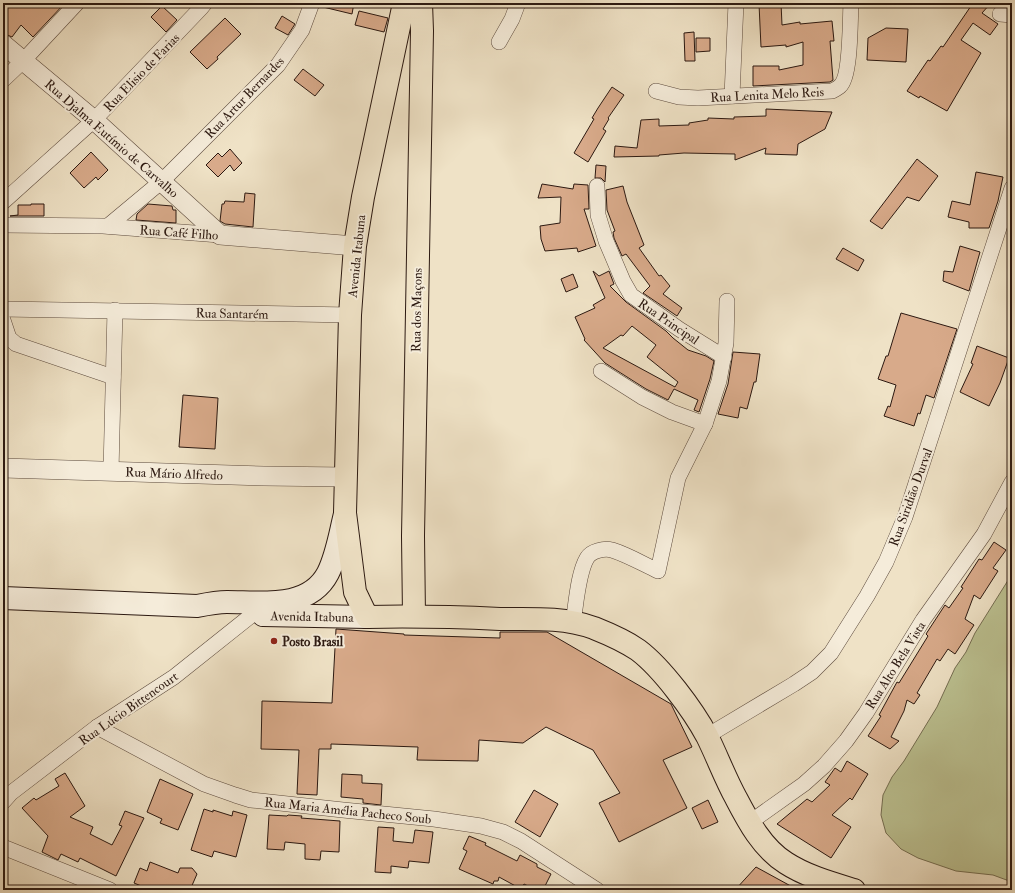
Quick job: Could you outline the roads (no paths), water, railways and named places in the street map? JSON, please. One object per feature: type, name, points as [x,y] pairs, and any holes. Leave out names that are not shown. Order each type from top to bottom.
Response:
[{"type":"main road","name":"Avenida Itabuna","points":[[197,606],[224,613],[367,617],[355,592],[345,513],[350,315],[355,246],[363,196],[404,3]]},
{"type":"main road","name":"Rua dos Maçons","points":[[414,616],[413,528],[421,3]]},
{"type":"main road","points":[[392,61],[421,66]]},
{"type":"main road","name":"Avenida Itabuna","points":[[3,598],[197,606],[227,602],[262,603],[287,601],[304,596],[316,588],[327,575],[334,560],[345,513]]},
{"type":"main road","points":[[367,617],[414,616],[573,622],[594,628],[619,639],[638,650],[652,661],[686,705],[707,736],[724,776],[749,823],[767,846],[785,862],[807,874],[854,890]]},
{"type":"street","points":[[3,80],[23,61],[77,3]]},
{"type":"street","name":"Rua Elisio de Farias","points":[[3,202],[94,120],[205,3]]},
{"type":"street","name":"Rua Artur Bernardes","points":[[108,226],[162,181],[278,65],[302,30],[312,3]]},
{"type":"street","points":[[499,42],[512,19],[518,3]]},
{"type":"street","points":[[732,96],[736,3]]},
{"type":"street","name":"Rua Lenita Melo Reis","points":[[656,91],[685,98],[698,98],[832,91],[841,86],[846,75],[851,3]]},
{"type":"street","name":"Rua Djalma Eutímio de Carvalho","points":[[3,44],[94,120],[220,235]]},
{"type":"street","name":"Rua Principal","points":[[597,186],[598,215],[606,241],[623,281],[631,295],[679,329],[724,356]]},
{"type":"street","name":"Rua Siridião Durval","points":[[707,736],[794,684],[812,672],[831,654],[886,562],[905,517],[1012,188]]},
{"type":"street","name":"Rua Café Filho","points":[[3,225],[108,226],[355,246]]},
{"type":"street","points":[[573,622],[582,572],[587,557],[592,554],[598,551],[611,550],[658,571],[678,478],[705,424],[719,381],[726,344],[727,301]]},
{"type":"street","name":"Rua Santarém","points":[[3,309],[350,315]]},
{"type":"street","points":[[111,471],[115,310]]},
{"type":"street","points":[[3,320],[9,338],[16,344],[113,377]]},
{"type":"street","points":[[601,371],[642,397],[672,412],[705,424]]},
{"type":"street","name":"Rua Mário Alfredo","points":[[3,468],[346,477]]},
{"type":"street","name":"Rua Alto Bela Vista","points":[[749,823],[804,784],[824,766],[846,741],[866,713],[923,620],[984,534],[1012,482]]},
{"type":"street","name":"Rua Lúcio Bittencourt","points":[[3,802],[11,793],[97,728],[174,677],[253,614]]},
{"type":"street","name":"Rua Maria Amélia Pacheco Soub","points":[[97,728],[204,784],[251,800],[440,819],[481,826],[503,832],[521,841],[597,890]]},
{"type":"street","points":[[3,847],[110,890]]},
{"type":"place","name":"Posto Brasil","points":[[274,641]]}]
